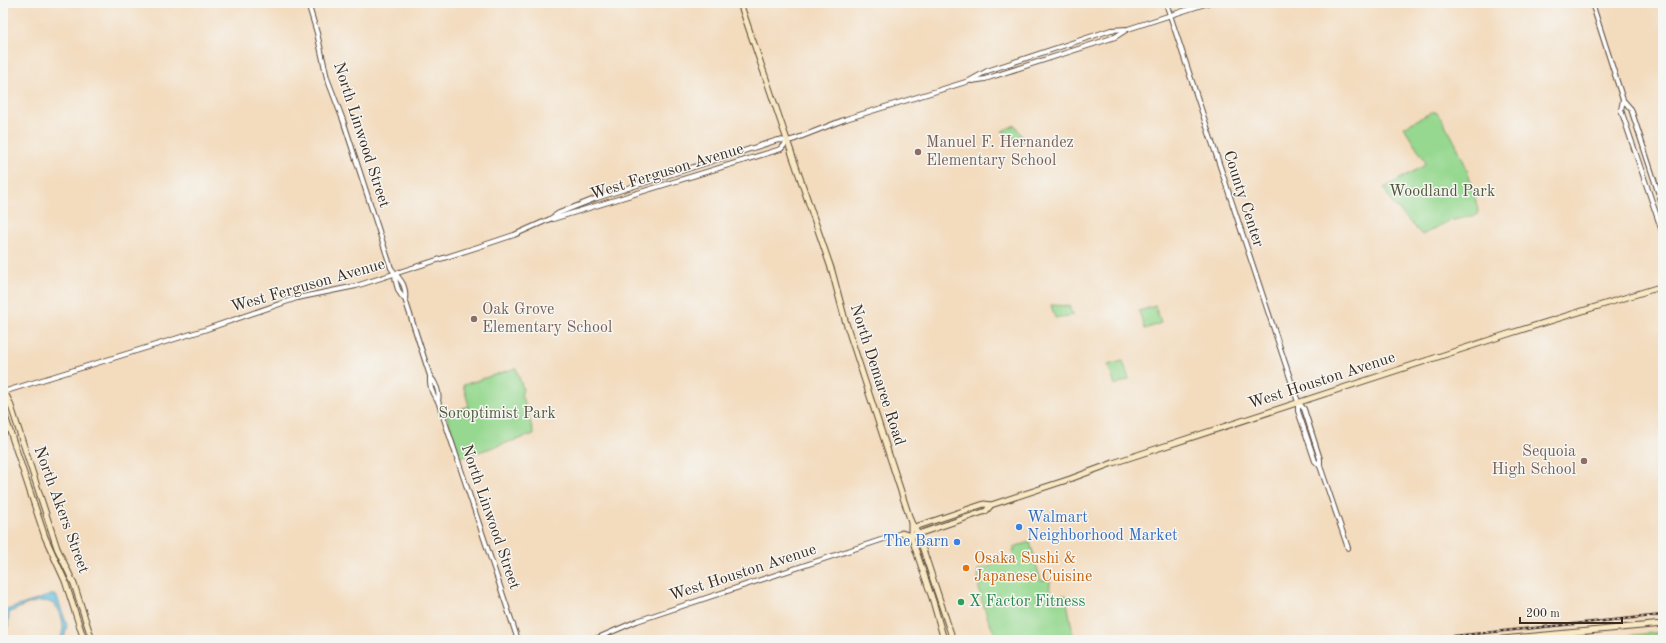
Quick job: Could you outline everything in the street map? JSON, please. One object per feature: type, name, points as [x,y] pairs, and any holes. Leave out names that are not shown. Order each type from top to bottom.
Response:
[{"type":"main road","name":"North Demaree Road","points":[[740,3],[832,271],[845,320],[911,522],[911,536],[944,640]]},
{"type":"main road","name":"West Houston Avenue","points":[[902,534],[912,528],[984,504],[991,505],[1298,402],[1663,286]]},
{"type":"main road","name":"North Akers Street","points":[[3,391],[10,403],[58,548],[74,584],[92,640]]},
{"type":"main road","name":"North Akers Street","points":[[3,410],[45,537],[65,581],[84,640]]},
{"type":"main road","name":"West Houston Avenue","points":[[902,534],[911,536],[918,534],[986,511],[991,505]]},
{"type":"main road","points":[[912,528],[918,534],[953,640]]},
{"type":"main road","points":[[928,586],[934,591],[942,618],[947,621]]},
{"type":"main road","points":[[1492,640],[1663,624]]},
{"type":"street","name":"North Linwood Street","points":[[308,3],[317,33],[327,78],[342,115],[391,268],[395,273],[395,280],[402,297],[405,299],[430,376],[434,381],[439,396],[438,401],[518,640]]},
{"type":"street","name":"County Center","points":[[1166,3],[1298,402],[1304,409],[1320,459],[1320,466],[1348,548]]},
{"type":"street","name":"West Ferguson Avenue","points":[[970,81],[985,80],[1072,52],[1115,37],[1128,29],[1208,3]]},
{"type":"street","points":[[1592,3],[1622,100],[1621,110],[1663,234]]},
{"type":"street","name":"West Ferguson Avenue","points":[[3,391],[204,330],[297,298],[351,287],[492,243],[550,219],[571,208],[611,193],[778,140],[788,141],[862,114],[906,102],[970,81],[987,71],[1111,30],[1128,29]]},
{"type":"street","points":[[1622,100],[1631,109],[1663,207]]},
{"type":"street","name":"West Ferguson Avenue","points":[[550,219],[561,218],[781,149],[788,141]]},
{"type":"street","name":"West Houston Avenue","points":[[593,640],[637,620],[902,534]]},
{"type":"green space","name":"Woodland Park","points":[[1432,112],[1436,112],[1444,123],[1463,159],[1472,184],[1478,211],[1477,215],[1449,221],[1422,235],[1393,204],[1384,188],[1425,165],[1425,160],[1404,127]]},
{"type":"green space","points":[[1015,125],[1024,140],[1021,144],[1002,131]]},
{"type":"green space","points":[[1051,305],[1070,306],[1070,310],[1074,315],[1055,318]]},
{"type":"green space","points":[[1155,306],[1161,323],[1145,329],[1139,311]]},
{"type":"green space","points":[[1123,361],[1129,379],[1115,385],[1108,365]]},
{"type":"green space","name":"Soroptimist Park","points":[[516,368],[523,389],[521,396],[524,401],[534,434],[460,457],[446,414],[469,406],[463,385]]},
{"type":"green space","points":[[1030,542],[1041,581],[1050,579],[1051,594],[1056,597],[1066,596],[1074,640],[998,640],[989,622],[979,589],[978,570],[1014,558],[1012,552],[1015,551],[1013,547]]},
{"type":"green space","points":[[1663,632],[1663,640],[1590,640]]},
{"type":"water","points":[[51,595],[57,597],[67,625],[64,640],[60,640],[63,626],[60,613],[56,606],[44,601],[30,604],[9,613],[8,626],[3,634],[3,611]]},
{"type":"railway","points":[[1414,640],[1663,615]]},
{"type":"place","name":"Manuel F. Hernandez Elementary School","points":[[918,152]]},
{"type":"place","name":"Oak Grove Elementary School","points":[[474,319]]},
{"type":"place","name":"Sequoia High School","points":[[1584,461]]},
{"type":"place","name":"Walmart Neighborhood Market","points":[[1019,527]]},
{"type":"place","name":"The Barn","points":[[957,542]]},
{"type":"place","name":"Osaka Sushi & Japanese Cuisine","points":[[966,568]]},
{"type":"place","name":"X Factor Fitness","points":[[961,602]]}]
